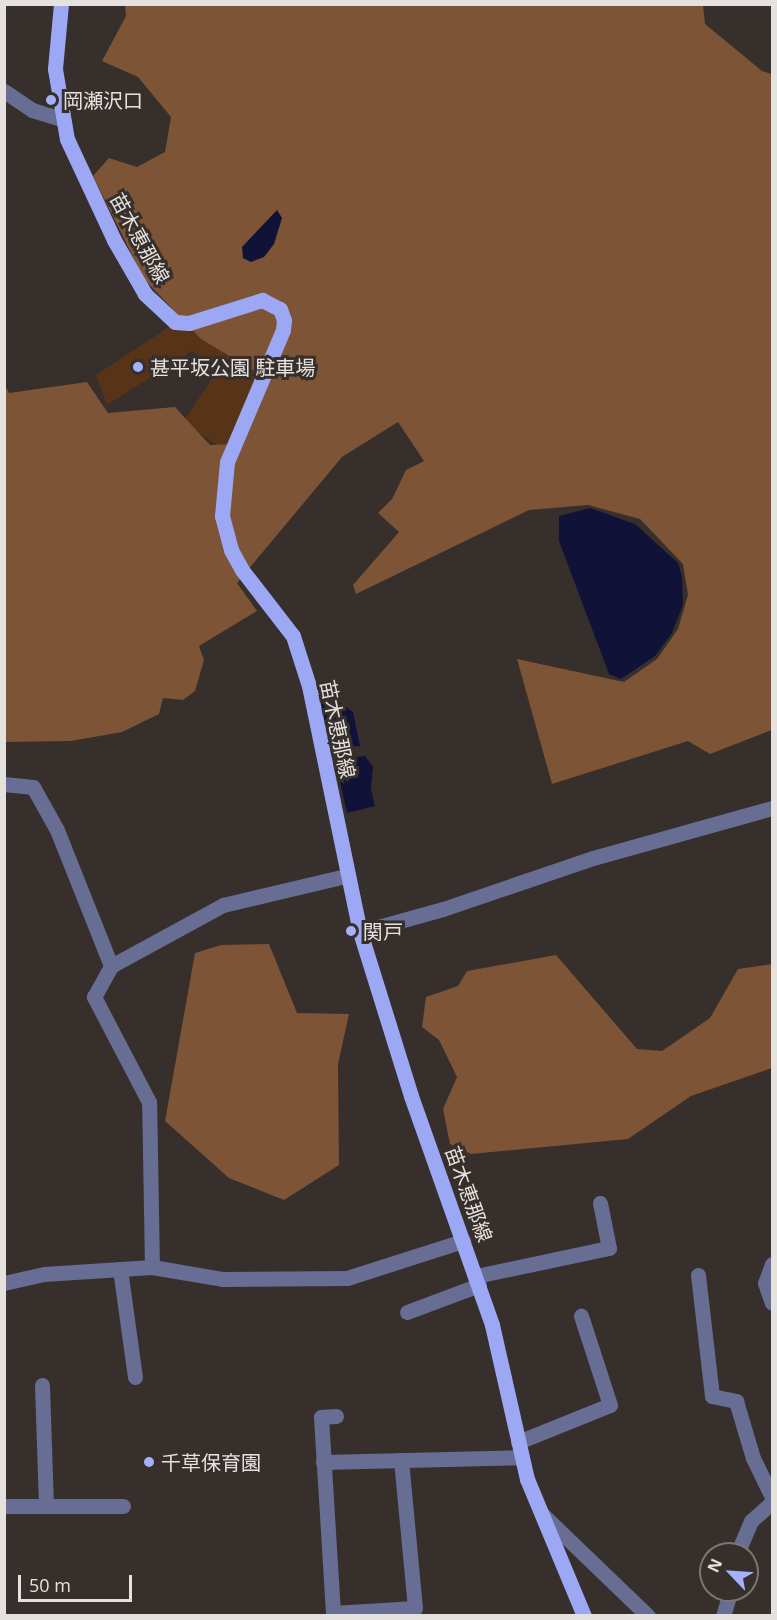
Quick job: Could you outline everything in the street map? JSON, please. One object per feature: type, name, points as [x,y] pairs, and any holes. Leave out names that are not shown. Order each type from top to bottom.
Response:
[{"type":"main road","name":"苗木恵那線","points":[[61,4],[56,69],[61,118],[81,172],[114,240],[145,294],[163,314],[175,322],[189,323],[262,300],[280,309],[284,320],[283,330],[227,462],[222,516],[231,550],[242,570],[293,636],[309,686],[346,876],[360,932],[411,1096],[478,1280],[509,1388],[521,1458],[584,1616]]},
{"type":"street","points":[[4,91],[32,110],[61,118]]},
{"type":"street","points":[[4,784],[33,787],[57,830],[111,966]]},
{"type":"street","points":[[360,932],[443,909],[593,858],[772,808]]},
{"type":"street","points":[[152,1267],[149,1102],[94,997],[111,966],[223,905],[346,876]]},
{"type":"street","points":[[407,1312],[478,1280],[609,1248],[600,1203]]},
{"type":"street","points":[[4,1283],[44,1274],[152,1267],[222,1279],[347,1278],[463,1241]]},
{"type":"street","points":[[772,1263],[765,1283],[772,1303]]},
{"type":"street","points":[[120,1269],[135,1377]]},
{"type":"street","points":[[698,1275],[712,1396],[736,1401],[753,1458],[772,1497]]},
{"type":"street","points":[[518,1442],[610,1406],[581,1316]]},
{"type":"street","points":[[42,1385],[46,1506]]},
{"type":"street","points":[[336,1416],[321,1417],[333,1613],[415,1608],[401,1460]]},
{"type":"street","points":[[323,1462],[521,1458]]},
{"type":"street","points":[[742,1542],[751,1521],[772,1502]]},
{"type":"street","points":[[4,1506],[123,1506]]},
{"type":"street","points":[[543,1515],[648,1616]]},
{"type":"shaded area","points":[[125,5],[703,5],[705,24],[762,71],[772,74],[772,730],[710,754],[688,741],[552,784],[517,659],[624,682],[657,659],[678,629],[688,595],[683,564],[640,519],[588,505],[529,510],[356,594],[353,585],[399,532],[378,513],[392,499],[406,470],[424,461],[398,422],[342,457],[237,583],[257,611],[199,646],[204,660],[195,691],[183,700],[163,698],[159,714],[122,732],[71,741],[5,742],[4,384],[9,393],[87,382],[108,413],[175,407],[210,445],[239,444],[268,379],[201,339],[144,279],[93,176],[109,158],[137,167],[165,152],[171,117],[138,77],[102,61],[126,16]]},
{"type":"shaded area","points":[[277,210],[282,218],[274,244],[264,257],[251,262],[243,258],[242,247]]},
{"type":"shaded area","points":[[169,327],[274,338],[224,450],[183,422],[217,371],[192,351],[107,405],[96,375]]},
{"type":"shaded area","points":[[590,508],[635,524],[678,563],[682,576],[683,605],[672,633],[655,656],[621,679],[609,674],[559,541],[559,516]]},
{"type":"shaded area","points":[[339,702],[353,712],[360,746],[330,748],[321,703]]},
{"type":"shaded area","points":[[365,756],[373,767],[371,789],[375,806],[347,813],[335,760]]},
{"type":"shaded area","points":[[269,944],[297,1013],[349,1014],[338,1064],[339,1165],[284,1200],[229,1178],[165,1121],[195,953],[221,945]]},
{"type":"shaded area","points":[[556,955],[637,1049],[662,1051],[710,1018],[738,969],[772,964],[772,1068],[691,1096],[628,1139],[471,1154],[450,1144],[443,1109],[457,1077],[439,1040],[422,1027],[426,997],[458,986],[467,971]]},
{"type":"place","name":"岡瀬沢口","points":[[51,100]]},
{"type":"place","name":"甚平坂公園 駐車場","points":[[138,367]]},
{"type":"place","name":"関戸","points":[[351,931]]},
{"type":"place","name":"千草保育園","points":[[149,1462]]}]
